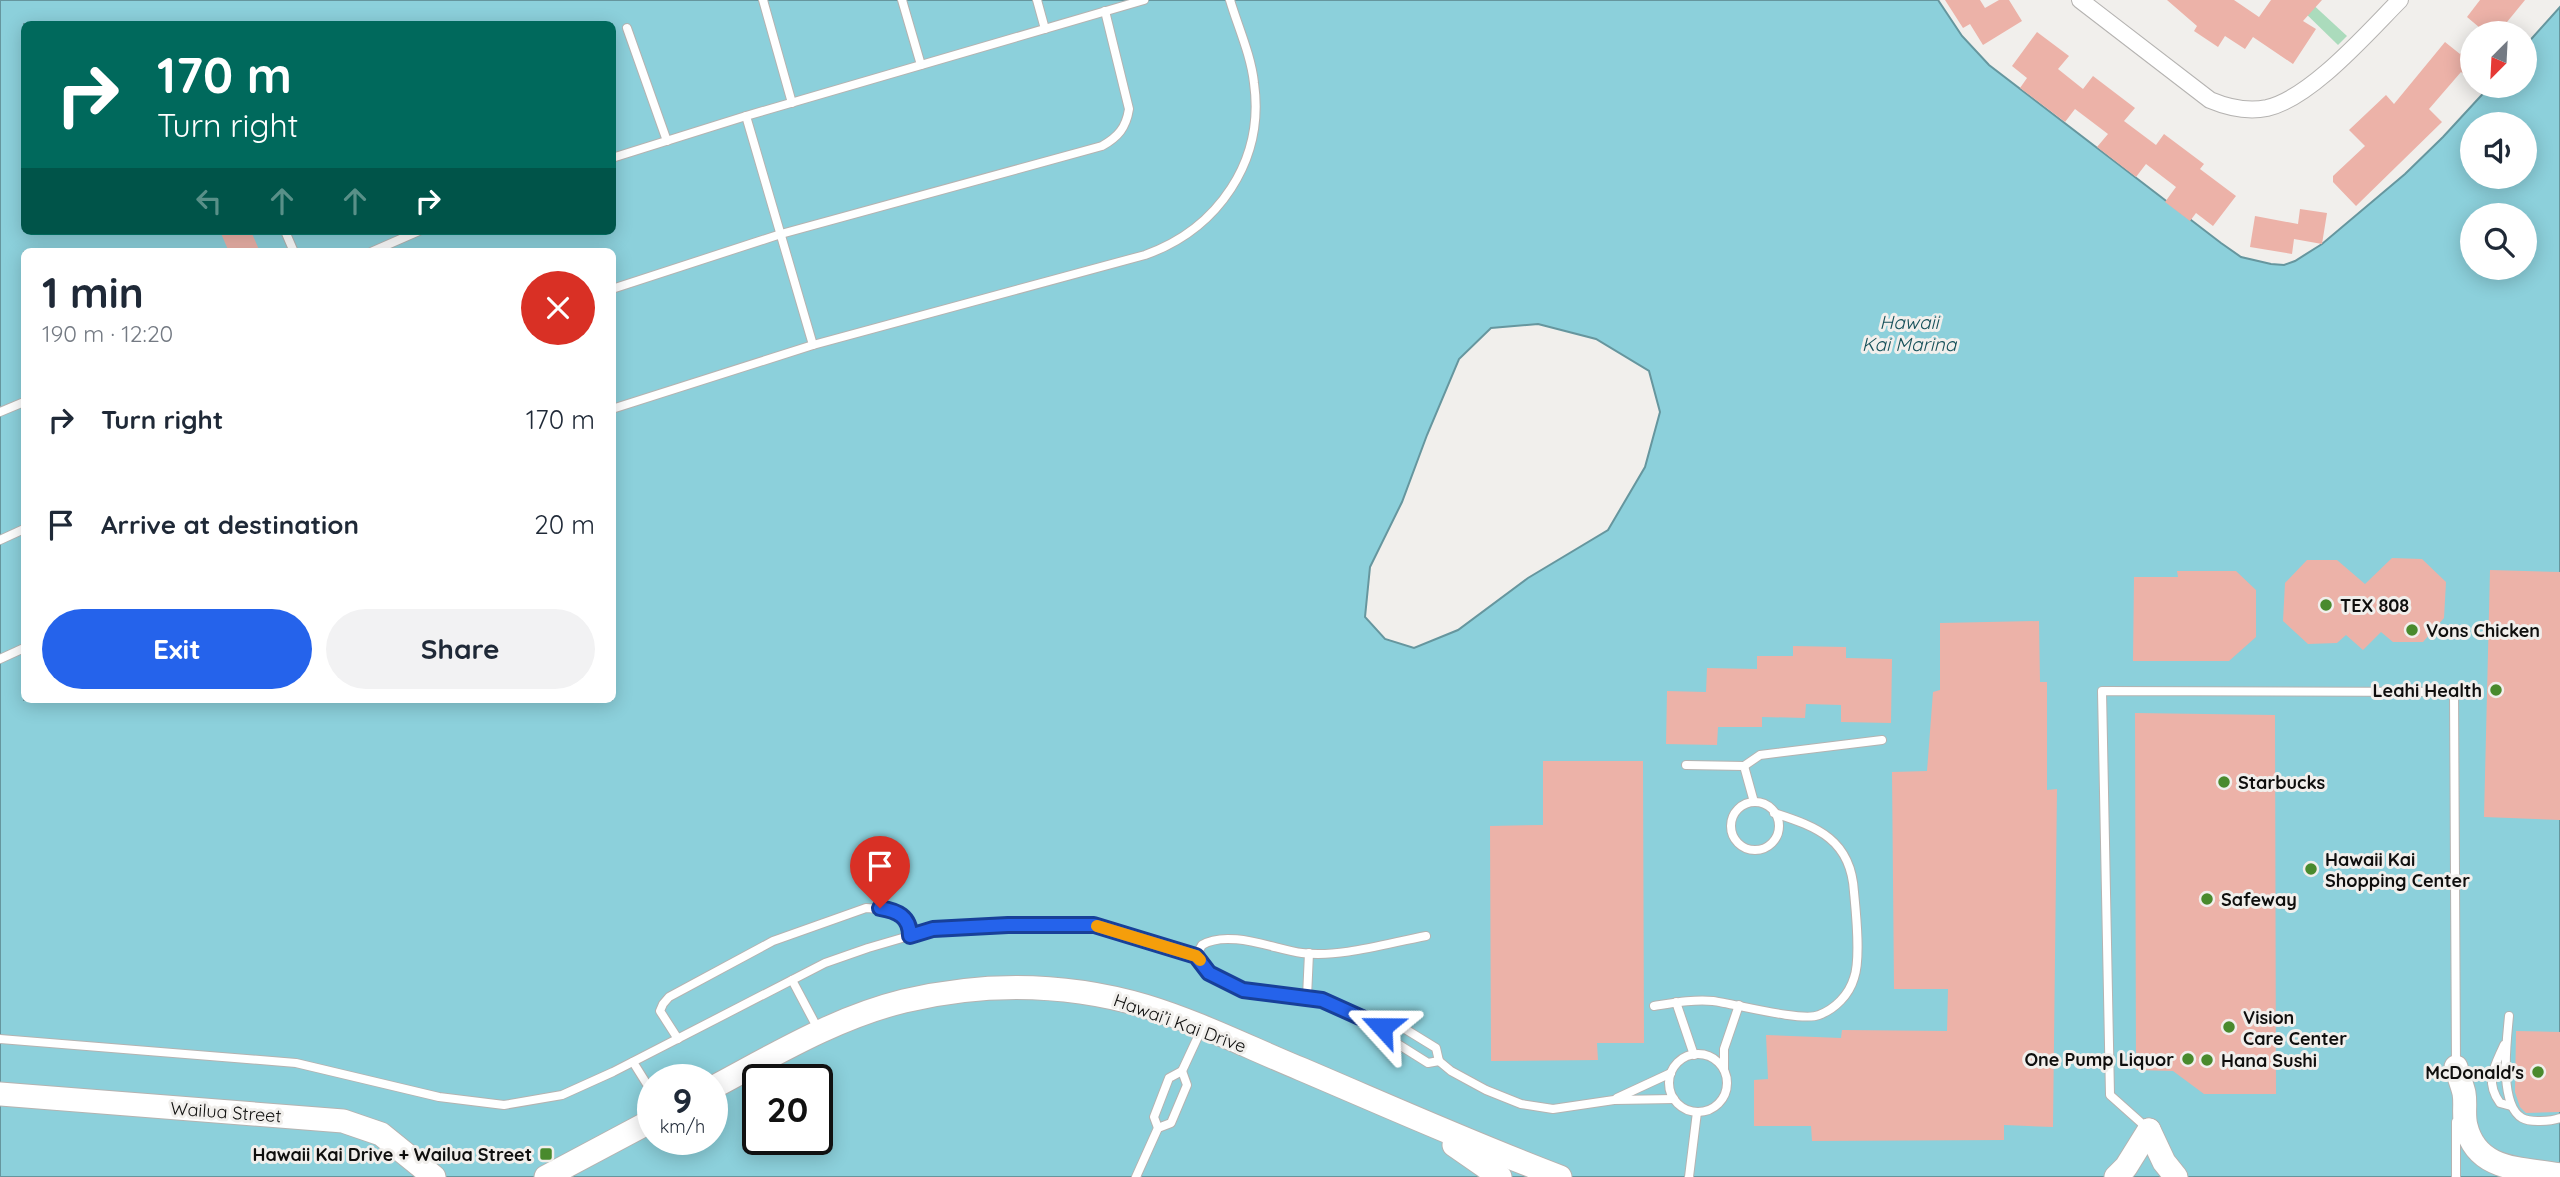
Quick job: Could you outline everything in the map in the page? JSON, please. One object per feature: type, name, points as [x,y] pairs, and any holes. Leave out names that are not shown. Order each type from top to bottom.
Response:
[{"type":"main road","name":"Hawai’i Kai Drive","points":[[728,1080],[820,1032],[868,1012],[902,1002],[936,994],[1006,987],[1065,990],[1146,1007],[1202,1028],[1560,1177]]},
{"type":"main road","points":[[2456,1067],[2464,1095],[2466,1126],[2482,1155],[2490,1162],[2560,1175]]},
{"type":"main road","name":"Wailua Street","points":[[0,1094],[343,1121],[382,1135],[434,1177]]},
{"type":"main road","points":[[1415,1117],[1500,1177]]},
{"type":"main road","points":[[546,1177],[637,1129]]},
{"type":"main road","points":[[2116,1177],[2126,1167],[2149,1130]]},
{"type":"main road","points":[[2149,1130],[2164,1162],[2176,1177]]},
{"type":"main road","points":[[398,1146],[416,1177]]},
{"type":"street","points":[[2080,0],[2210,100],[2231,108],[2253,110],[2282,103],[2312,84],[2400,0]]},
{"type":"lane","points":[[763,0],[792,103]]},
{"type":"lane","points":[[901,0],[921,65]]},
{"type":"lane","points":[[1037,0],[1045,29]]},
{"type":"lane","points":[[616,157],[1144,0]]},
{"type":"lane","points":[[616,408],[813,345],[1145,255],[1181,239],[1202,223],[1236,182],[1247,158],[1255,120],[1252,67],[1230,0]]},
{"type":"lane","points":[[616,288],[780,234],[1102,146],[1121,132],[1128,119],[1129,109],[1105,11]]},
{"type":"lane","points":[[627,28],[667,141]]},
{"type":"lane","points":[[746,116],[813,345]]},
{"type":"lane","points":[[380,248],[410,235]]},
{"type":"lane","points":[[0,412],[21,403]]},
{"type":"lane","points":[[0,540],[21,530]]},
{"type":"lane","points":[[0,659],[21,650]]},
{"type":"lane","points":[[2149,1130],[2110,1095],[2102,691],[2455,692],[2456,1177]]},
{"type":"lane","points":[[1686,765],[1744,766],[1760,755],[1882,740]]},
{"type":"lane","points":[[1744,766],[1754,802]]},
{"type":"lane","points":[[1754,802],[1769,807],[1774,813],[1778,828],[1772,842],[1758,849],[1743,846],[1733,835],[1731,820],[1740,807],[1754,802]]},
{"type":"lane","points":[[1654,1006],[1710,1001],[1782,1014],[1817,1017],[1841,1002],[1855,977],[1857,932],[1853,878],[1838,844],[1812,825],[1774,813]]},
{"type":"lane","points":[[678,1039],[660,1011],[669,997],[773,941],[866,908],[894,910],[908,921],[910,936]]},
{"type":"lane","points":[[0,1038],[296,1063],[439,1097],[503,1105],[562,1095],[634,1062],[825,963],[910,936],[933,929],[1008,925],[1094,925],[1196,956],[1209,973],[1243,990],[1322,1000],[1382,1027],[1396,1024],[1436,1048],[1439,1061],[1451,1072],[1521,1104],[1553,1109],[1614,1100],[1674,1099]]},
{"type":"lane","points":[[1196,956],[1202,945],[1219,938],[1328,954],[1426,936]]},
{"type":"lane","points":[[1307,997],[1309,953]]},
{"type":"lane","points":[[792,981],[820,1032]]},
{"type":"lane","points":[[1676,1002],[1694,1055]]},
{"type":"lane","points":[[1671,1073],[1670,1091],[1680,1105],[1697,1112],[1716,1105],[1727,1089],[1724,1049],[1739,1006]]},
{"type":"lane","points":[[2509,1016],[2507,1090],[2511,1106],[2518,1116],[2527,1120],[2547,1121],[2560,1118]]},
{"type":"lane","points":[[1382,1027],[1385,1037],[1411,1053],[1429,1063],[1439,1061]]},
{"type":"lane","points":[[1136,1177],[1158,1128],[1154,1117],[1169,1077],[1182,1071],[1202,1028]]},
{"type":"lane","points":[[2507,1039],[2492,1070],[2491,1087],[2500,1103],[2511,1106]]},
{"type":"lane","points":[[1614,1100],[1671,1073],[1682,1059],[1694,1055],[1709,1056],[1724,1069]]},
{"type":"lane","points":[[634,1062],[637,1067]]},
{"type":"lane","points":[[1158,1128],[1171,1123],[1186,1085],[1182,1071]]},
{"type":"lane","points":[[1689,1177],[1697,1112]]},
{"type":"green space","points":[[2308,0],[2347,36],[2338,45],[2298,6]]},
{"type":"water","name":"Hawaii Kai Marina","points":[[0,0],[1938,0],[1962,36],[1989,65],[2221,243],[2241,257],[2284,265],[2322,244],[2405,174],[2460,119],[2460,189],[2537,189],[2537,112],[2466,112],[2479,98],[2538,98],[2538,32],[2560,7],[2560,1177],[0,1177]],"holes":[[[1538,324],[1596,339],[1649,371],[1660,412],[1645,467],[1608,530],[1528,578],[1458,630],[1414,648],[1385,639],[1365,617],[1370,567],[1402,502],[1459,359],[1491,328]]]},
{"type":"building","points":[[1945,0],[1980,0],[1985,8],[1999,0],[2009,0],[2022,21],[1983,45],[1970,24],[1963,28]]},
{"type":"building","points":[[2167,0],[2234,0],[2259,17],[2271,0],[2322,0],[2303,21],[2316,29],[2293,64],[2253,37],[2245,49],[2225,36],[2218,47],[2194,31],[2197,26]]},
{"type":"building","points":[[2480,0],[2525,0],[2508,21],[2472,21],[2467,17]]},
{"type":"building","points":[[2037,32],[2069,56],[2058,69],[2083,89],[2093,76],[2135,108],[2124,121],[2156,145],[2164,134],[2204,164],[2200,169],[2236,196],[2213,226],[2196,213],[2190,221],[2165,202],[2176,187],[2146,164],[2136,177],[2097,147],[2108,134],[2075,109],[2065,122],[2020,88],[2027,78],[2012,66]]},
{"type":"building","points":[[2445,42],[2460,54],[2460,73],[2429,109],[2442,122],[2356,206],[2333,182],[2333,176],[2365,146],[2349,130],[2386,95],[2394,104]]},
{"type":"building","points":[[2300,209],[2327,213],[2322,244],[2294,239],[2292,254],[2250,247],[2255,216],[2298,224]]},
{"type":"building","points":[[222,235],[253,235],[258,248],[227,248]]},
{"type":"building","points":[[2392,558],[2422,559],[2446,582],[2444,618],[2423,642],[2393,642],[2381,632],[2363,650],[2346,635],[2337,643],[2308,644],[2283,621],[2285,583],[2307,560],[2337,560],[2365,584]]},
{"type":"building","points":[[2490,570],[2560,572],[2560,820],[2484,817]]},
{"type":"building","points":[[2177,571],[2236,571],[2256,590],[2256,637],[2229,661],[2133,661],[2134,577],[2178,577]]},
{"type":"building","points":[[2039,621],[2040,682],[2047,682],[2047,790],[2057,789],[2053,1127],[2004,1125],[2004,1140],[1812,1141],[1811,1126],[1754,1126],[1754,1080],[1768,1079],[1766,1035],[1841,1038],[1842,1030],[1947,1031],[1948,989],[1894,989],[1892,772],[1927,771],[1933,692],[1940,690],[1940,623]]},
{"type":"building","points":[[1793,646],[1846,647],[1846,658],[1892,659],[1891,723],[1841,722],[1841,705],[1806,704],[1805,718],[1762,717],[1762,727],[1718,727],[1717,745],[1666,744],[1667,691],[1706,692],[1707,668],[1757,669],[1757,656],[1793,656]]},
{"type":"building","points":[[2135,713],[2275,715],[2276,1094],[2204,1094],[2173,1071],[2136,1070]]},
{"type":"building","points":[[1543,761],[1643,761],[1644,1043],[1597,1043],[1598,1060],[1491,1061],[1490,826],[1543,825]]},
{"type":"building","name":"McDonald's","points":[[2516,1031],[2560,1032],[2560,1112],[2526,1113],[2520,1107],[2515,1092]]},
{"type":"slow traffic","points":[[1097,926],[1196,956],[1200,960]]},
{"type":"place","name":"TEX 808","points":[[2326,605]]},
{"type":"place","name":"Vons Chicken","points":[[2412,630]]},
{"type":"place","name":"Leahi Health","points":[[2496,690]]},
{"type":"place","name":"Starbucks","points":[[2224,782]]},
{"type":"place","name":"Hawaii Kai Shopping Center","points":[[2311,869]]},
{"type":"place","name":"Safeway","points":[[2207,899]]},
{"type":"place","name":"Vision Care Center","points":[[2229,1027]]},
{"type":"place","name":"One Pump Liquor","points":[[2188,1059]]},
{"type":"place","name":"Hana Sushi","points":[[2207,1060]]},
{"type":"place","name":"McDonald's","points":[[2538,1072]]},
{"type":"place","name":"Hawaii Kai Drive + Wailua Street","points":[[546,1154]]},
{"type":"route","points":[[880,908],[894,910],[908,921],[910,936],[933,929],[1008,925],[1094,925],[1196,956],[1209,973],[1243,990],[1322,1000],[1382,1027]]}]
